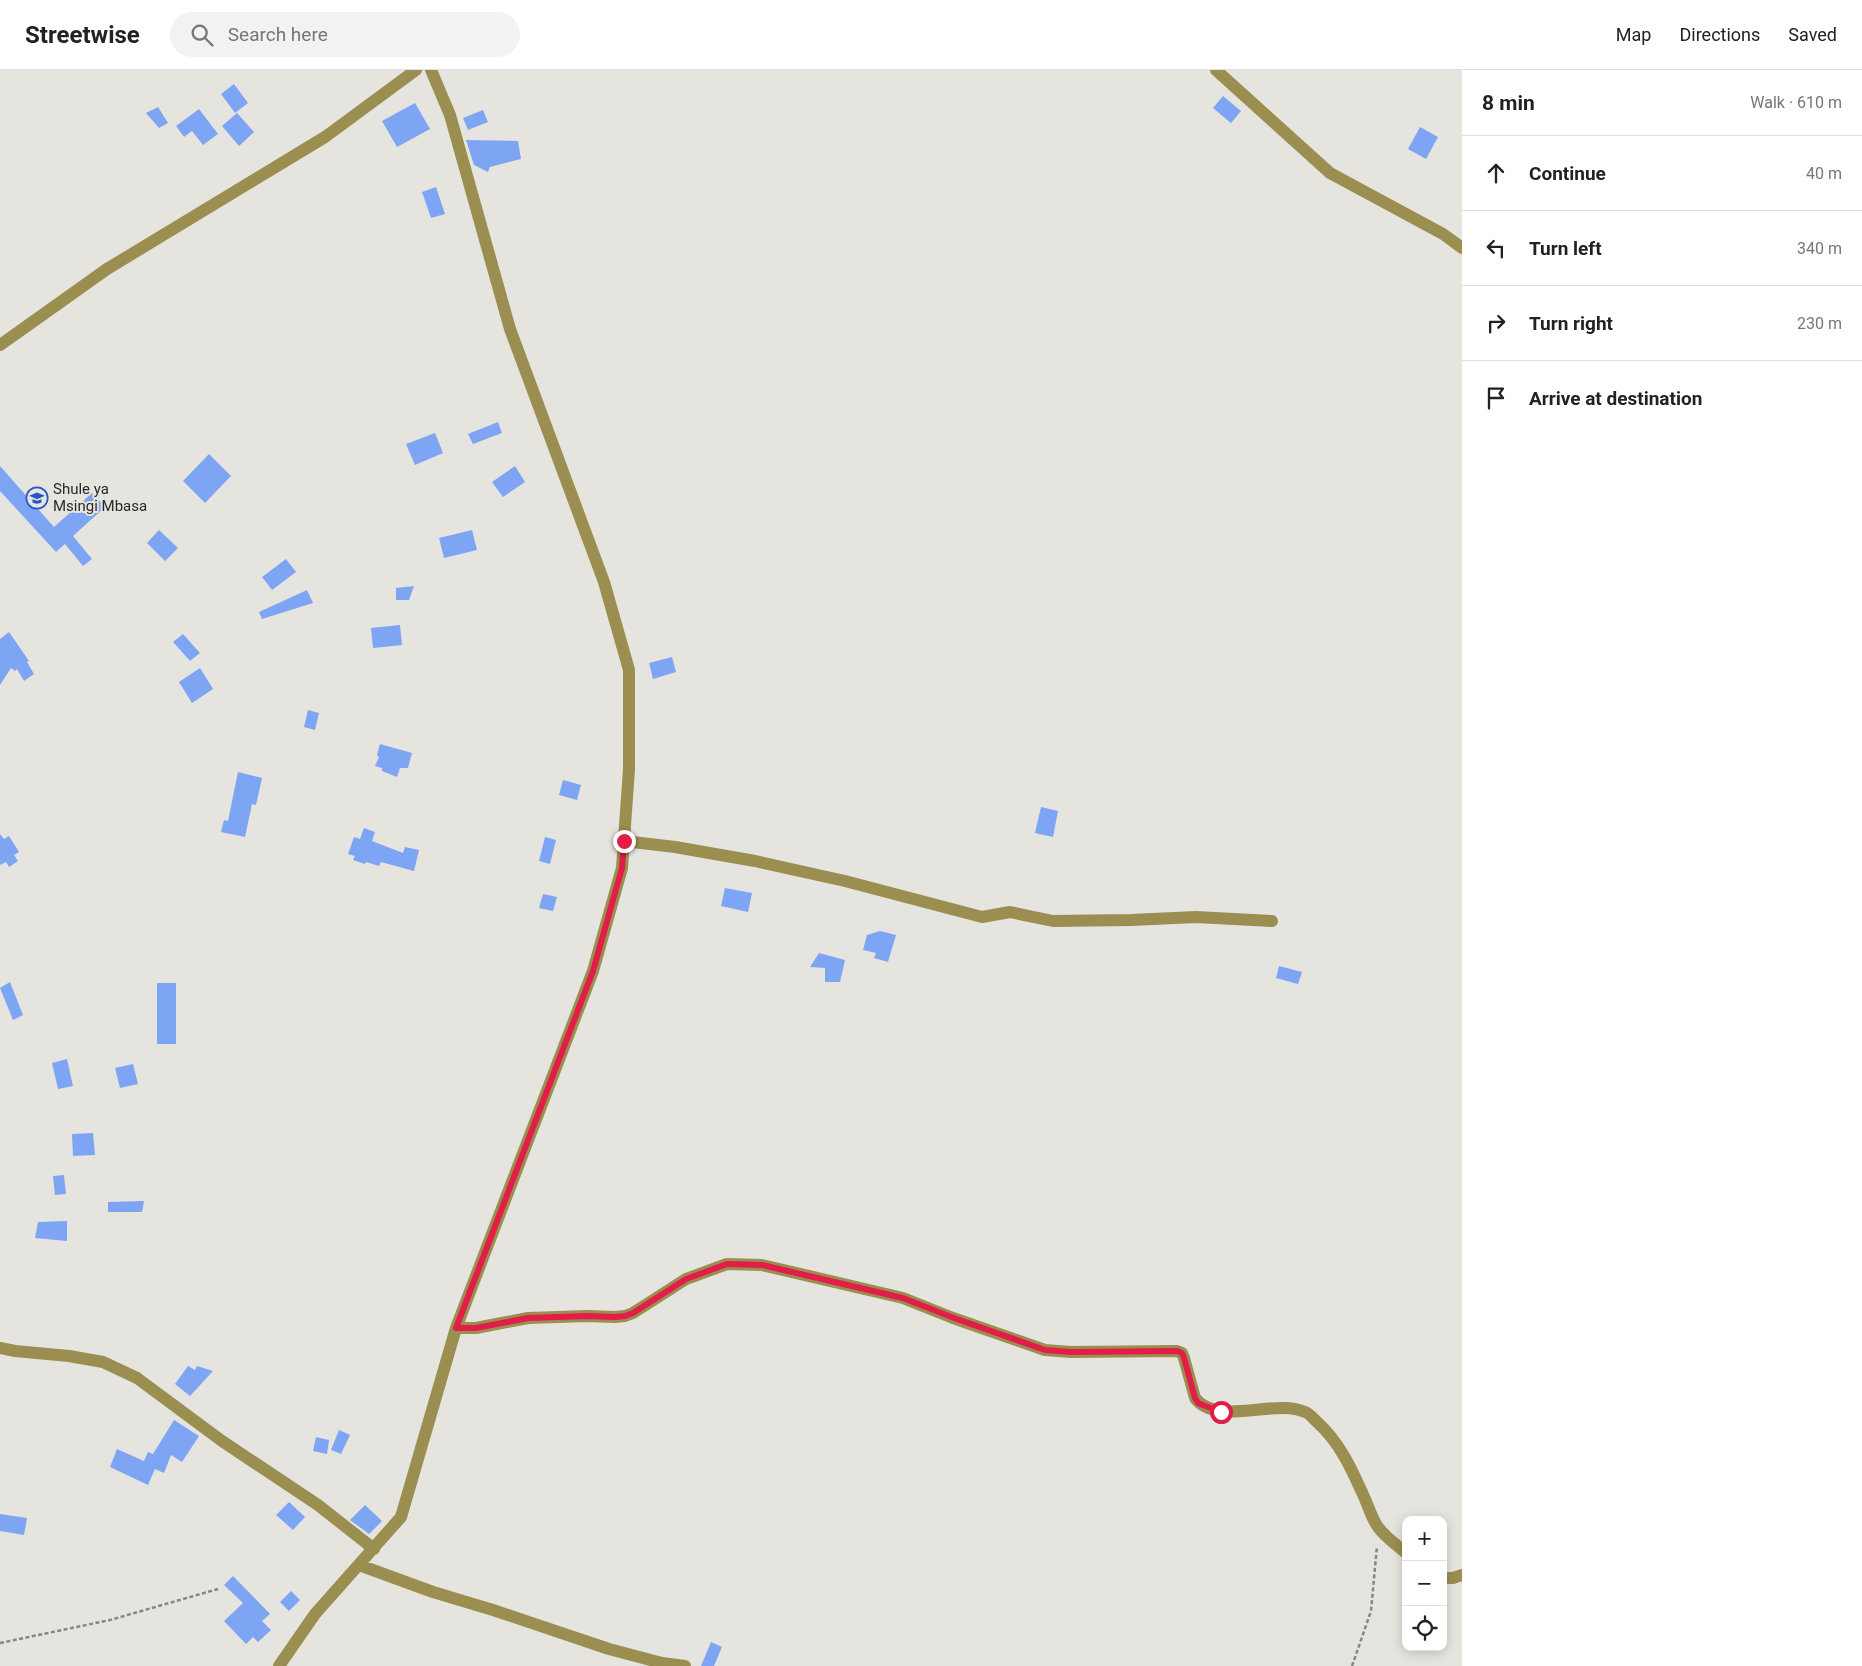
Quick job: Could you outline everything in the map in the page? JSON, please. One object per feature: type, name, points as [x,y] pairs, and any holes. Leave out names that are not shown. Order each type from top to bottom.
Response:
[{"type":"street","points":[[0,346],[108,269],[325,137],[416,70]]},
{"type":"street","points":[[278,1666],[315,1614],[401,1517],[456,1328],[593,971],[622,868],[629,769],[629,670],[604,582],[510,329],[450,115],[431,70]]},
{"type":"street","points":[[1216,70],[1330,173],[1443,234],[1462,248]]},
{"type":"street","points":[[624,841],[675,847],[755,861],[845,881],[982,916],[1010,912],[1053,921],[1196,917],[1272,921]]},
{"type":"street","points":[[456,1328],[476,1328],[528,1318],[625,1316],[633,1313],[686,1279],[727,1264],[762,1265],[903,1298],[1045,1350],[1065,1352],[1177,1351],[1182,1353],[1184,1358],[1195,1398],[1198,1403],[1208,1408],[1221,1412],[1273,1408],[1288,1408],[1306,1412],[1324,1428],[1338,1446],[1378,1527],[1402,1549]]},
{"type":"street","points":[[0,1348],[103,1362],[137,1378],[222,1441],[318,1506],[374,1549]]},
{"type":"street","points":[[359,1566],[609,1649],[662,1663],[685,1666]]},
{"type":"street","points":[[1447,1578],[1462,1575]]},
{"type":"path","points":[[1352,1666],[1371,1611],[1378,1527]]},
{"type":"path","points":[[0,1642],[110,1620],[218,1589]]},
{"type":"building","points":[[234,84],[248,103],[235,113],[221,94]]},
{"type":"building","points":[[1223,96],[1241,111],[1231,123],[1213,108]]},
{"type":"building","points":[[415,103],[430,129],[397,147],[382,121]]},
{"type":"building","points":[[158,107],[168,123],[159,128],[146,113]]},
{"type":"building","points":[[199,109],[218,134],[203,145],[192,131],[184,137],[176,126]]},
{"type":"building","points":[[483,110],[488,122],[468,130],[463,118]]},
{"type":"building","points":[[237,113],[254,132],[239,146],[222,126]]},
{"type":"building","points":[[1420,127],[1438,137],[1426,159],[1408,149]]},
{"type":"building","points":[[466,140],[518,141],[521,159],[490,167],[488,172],[474,165]]},
{"type":"building","points":[[436,187],[445,214],[431,218],[422,192]]},
{"type":"building","points":[[498,422],[502,433],[473,444],[468,434]]},
{"type":"building","points":[[435,433],[443,453],[415,465],[406,444]]},
{"type":"building","points":[[209,454],[231,476],[205,503],[183,481]]},
{"type":"building","points":[[0,466],[54,527],[92,493],[105,507],[73,536],[92,559],[83,566],[65,544],[56,552],[0,491]]},
{"type":"building","points":[[515,466],[525,482],[503,497],[492,482]]},
{"type":"building","points":[[159,530],[178,548],[165,561],[147,543]]},
{"type":"building","points":[[472,530],[477,550],[444,558],[439,538]]},
{"type":"building","points":[[286,559],[296,572],[272,590],[262,577]]},
{"type":"building","points":[[414,586],[409,600],[396,600],[396,588]]},
{"type":"building","points":[[307,590],[313,603],[262,619],[259,612]]},
{"type":"building","points":[[400,625],[402,645],[373,648],[371,628]]},
{"type":"building","points":[[9,632],[29,661],[27,662],[34,674],[24,681],[17,669],[15,671],[11,668],[0,685],[0,639]]},
{"type":"building","points":[[183,634],[200,653],[190,661],[173,642]]},
{"type":"building","points":[[672,657],[676,672],[653,679],[649,663]]},
{"type":"building","points":[[200,668],[213,689],[192,703],[179,682]]},
{"type":"building","points":[[308,710],[319,713],[315,730],[304,727]]},
{"type":"building","points":[[380,744],[412,753],[408,768],[400,768],[397,777],[375,766],[379,757],[377,755]]},
{"type":"building","points":[[238,772],[262,778],[256,805],[252,804],[245,837],[221,832],[224,820],[228,821]]},
{"type":"building","points":[[563,780],[581,785],[577,800],[559,795]]},
{"type":"building","points":[[1041,807],[1058,811],[1053,837],[1035,833]]},
{"type":"building","points":[[364,828],[375,832],[372,841],[403,853],[405,847],[419,850],[414,871],[381,862],[379,866],[353,860],[355,856],[348,854],[354,837],[360,839]]},
{"type":"building","points":[[0,834],[4,839],[9,836],[19,852],[14,855],[18,861],[9,867],[6,862],[0,865]]},
{"type":"building","points":[[545,837],[556,840],[550,864],[539,861]]},
{"type":"building","points":[[725,888],[752,893],[748,912],[721,906]]},
{"type":"building","points":[[543,894],[557,897],[553,911],[539,908]]},
{"type":"building","points":[[880,931],[896,935],[888,962],[874,958],[876,953],[863,950],[867,935]]},
{"type":"building","points":[[819,953],[845,960],[840,982],[825,982],[825,968],[810,967]]},
{"type":"building","points":[[1279,966],[1302,972],[1298,984],[1276,978]]},
{"type":"building","points":[[10,982],[23,1015],[13,1020],[0,988]]},
{"type":"building","points":[[157,983],[176,983],[176,1044],[157,1044]]},
{"type":"building","points":[[67,1059],[73,1086],[58,1089],[52,1063]]},
{"type":"building","points":[[133,1064],[138,1084],[120,1088],[115,1068]]},
{"type":"building","points":[[93,1133],[95,1155],[73,1156],[72,1134]]},
{"type":"building","points":[[64,1175],[66,1194],[55,1195],[53,1176]]},
{"type":"building","points":[[144,1201],[142,1212],[108,1212],[108,1202]]},
{"type":"building","points":[[67,1221],[67,1241],[35,1238],[38,1222]]},
{"type":"building","points":[[188,1366],[195,1370],[197,1366],[213,1371],[190,1396],[175,1384]]},
{"type":"building","points":[[174,1420],[199,1436],[182,1462],[171,1455],[164,1473],[155,1469],[148,1485],[110,1467],[117,1449],[144,1461],[148,1452],[153,1454]]},
{"type":"building","points":[[339,1430],[350,1435],[341,1454],[331,1450]]},
{"type":"building","points":[[316,1437],[329,1440],[327,1454],[313,1451]]},
{"type":"building","points":[[289,1502],[305,1517],[293,1530],[276,1515]]},
{"type":"building","points":[[365,1505],[382,1521],[369,1534],[350,1520]]},
{"type":"building","points":[[0,1514],[27,1518],[24,1535],[0,1531]]},
{"type":"building","points":[[233,1576],[270,1614],[262,1621],[271,1630],[258,1642],[253,1637],[246,1644],[224,1621],[243,1603],[224,1585]]},
{"type":"building","points":[[291,1591],[300,1600],[289,1611],[280,1602]]},
{"type":"building","points":[[711,1642],[722,1647],[714,1666],[701,1666]]},
{"type":"place","name":"Shule ya Msingi Mbasa","points":[[37,498]]},
{"type":"route","points":[[624,841],[622,868],[593,971],[543,1097],[456,1328],[476,1328],[528,1318],[625,1316],[633,1313],[686,1279],[727,1264],[762,1265],[903,1298],[1045,1350],[1059,1352],[1177,1351],[1182,1353],[1192,1392],[1198,1403],[1221,1412]]}]
